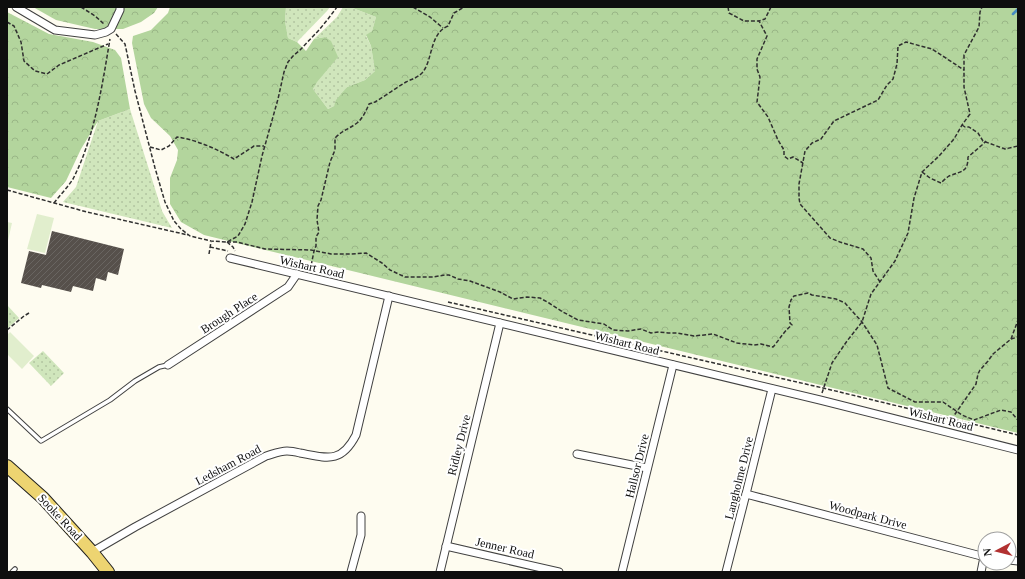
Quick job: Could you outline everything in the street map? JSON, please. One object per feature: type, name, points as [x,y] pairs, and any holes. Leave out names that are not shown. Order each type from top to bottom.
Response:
[{"type":"main road","name":"Sooke Road","points":[[8,468],[43,498],[108,572]]},
{"type":"street","points":[[16,7],[55,30],[95,35],[111,29],[120,7]]},
{"type":"street","name":"Wishart Road","points":[[230,258],[820,400],[1018,450]]},
{"type":"street","name":"Brough Place","points":[[168,365],[288,287],[297,274]]},
{"type":"street","name":"Ledsham Road","points":[[92,552],[266,456],[289,451],[325,457],[335,456],[344,452],[356,435],[389,296]]},
{"type":"street","name":"Ridley Drive","points":[[440,572],[500,323]]},
{"type":"street","name":"Hallsor Drive","points":[[622,572],[673,365]]},
{"type":"street","name":"Langholme Drive","points":[[726,572],[772,389]]},
{"type":"street","points":[[577,454],[647,468]]},
{"type":"street","name":"Woodpark Drive","points":[[746,494],[977,555]]},
{"type":"street","points":[[351,572],[361,535],[360,516]]},
{"type":"street","name":"Jenner Road","points":[[446,546],[559,572]]},
{"type":"lane","points":[[7,409],[41,441],[110,400],[135,381],[159,367],[168,365]]},
{"type":"path","points":[[82,7],[96,16],[125,44],[135,91],[165,202],[174,221],[190,236]]},
{"type":"path","points":[[227,242],[238,236],[245,224],[252,202],[284,72],[288,62],[319,30],[336,7]]},
{"type":"path","points":[[413,7],[430,17],[443,28]]},
{"type":"path","points":[[309,277],[316,246],[316,237],[319,232],[317,220],[318,206],[321,200],[330,162],[335,150],[335,138],[341,132],[357,123],[364,115],[369,104],[375,102],[422,73],[433,44],[443,28],[448,26],[454,13],[464,7]]},
{"type":"path","points":[[728,7],[729,13],[744,21],[759,21],[765,19],[771,7]]},
{"type":"path","points":[[820,400],[832,363],[862,322],[871,294],[895,261],[908,234],[914,198],[922,172],[954,139],[970,114],[964,87],[964,55],[979,27],[980,12],[982,7]]},
{"type":"path","points":[[759,21],[767,36],[757,59],[757,68],[760,78],[758,102],[784,150],[784,156],[788,159],[793,157],[803,163]]},
{"type":"path","points":[[7,22],[14,26],[21,42],[24,61],[35,70],[47,74],[59,65],[109,44]]},
{"type":"path","points":[[54,203],[72,180],[87,147],[97,109],[111,29]]},
{"type":"path","points":[[880,282],[873,272],[871,258],[863,249],[830,238],[800,204],[798,184],[805,151],[812,143],[820,139],[834,122],[878,100],[887,85],[893,79],[897,64],[898,46],[906,42],[932,49],[964,70]]},
{"type":"path","points":[[962,125],[964,127],[969,127],[978,133],[983,141],[1005,149],[1018,146]]},
{"type":"path","points":[[150,147],[161,150],[169,146],[177,137],[188,139],[218,150],[234,159],[254,146],[265,146]]},
{"type":"path","points":[[922,172],[940,183],[947,177],[964,171],[968,164],[968,157],[986,141]]},
{"type":"path","points":[[7,190],[133,223],[211,241],[237,242],[265,249],[314,250],[331,254],[366,253],[390,270],[405,278],[449,275],[500,292],[514,299],[527,297],[540,298],[578,320],[604,324],[613,330],[628,331],[641,329],[651,333],[677,333],[694,336],[713,334],[737,343],[754,345],[761,344],[773,347],[782,337],[784,331],[792,324],[790,323],[789,307],[794,296],[808,293],[836,299],[845,304],[862,322],[877,345],[888,388],[915,402],[943,402],[962,415],[974,420],[1001,410],[1011,412],[1018,420]]},
{"type":"path","points":[[210,254],[211,241]]},
{"type":"path","points":[[210,247],[236,253],[233,247],[227,242]]},
{"type":"path","points":[[442,300],[824,388],[1018,435]]},
{"type":"path","points":[[7,330],[29,313]]},
{"type":"path","points":[[1011,339],[1018,320]]},
{"type":"path","points":[[946,432],[957,411],[976,384],[980,370],[993,354],[1011,339],[1018,337]]},
{"type":"green space","points":[[33,7],[158,7],[154,13],[141,22],[123,29],[95,29],[56,20]]},
{"type":"green space","points":[[170,7],[286,7],[285,21],[288,38],[297,42],[306,51],[314,39],[325,37],[331,41],[338,57],[313,89],[328,109],[334,106],[336,100],[347,87],[365,80],[375,71],[371,46],[366,35],[372,31],[376,17],[350,7],[1018,7],[1018,433],[204,235],[181,222],[170,204],[170,178],[177,160],[178,150],[170,136],[151,118],[144,104],[132,43],[133,36],[151,30],[168,13]]},
{"type":"green space","points":[[286,7],[330,7],[297,42],[288,38],[285,21]]},
{"type":"green space","points":[[343,7],[350,7],[376,17],[372,31],[366,36],[371,46],[375,71],[365,80],[347,87],[334,106],[328,109],[313,89],[316,82],[336,58],[325,37],[314,39],[337,17]]},
{"type":"green space","points":[[7,12],[49,34],[93,42],[115,50],[121,58],[130,109],[98,121],[81,149],[66,181],[51,198],[7,187]]},
{"type":"green space","points":[[130,109],[162,211],[172,228],[63,202],[76,187],[98,121]]},
{"type":"green space","points":[[37,214],[54,218],[45,253],[27,249]]},
{"type":"green space","points":[[7,222],[12,223],[7,245]]},
{"type":"green space","points":[[7,305],[19,318],[7,329]]},
{"type":"green space","points":[[10,332],[34,356],[22,369],[7,354],[7,335]]},
{"type":"green space","points":[[43,351],[64,373],[51,386],[29,363]]},
{"type":"building","points":[[52,231],[124,249],[118,275],[108,272],[106,281],[96,278],[93,291],[73,286],[71,292],[42,285],[41,288],[21,283],[29,251],[46,255]]},
{"type":"waterway","points":[[1013,14],[1018,9]]}]
